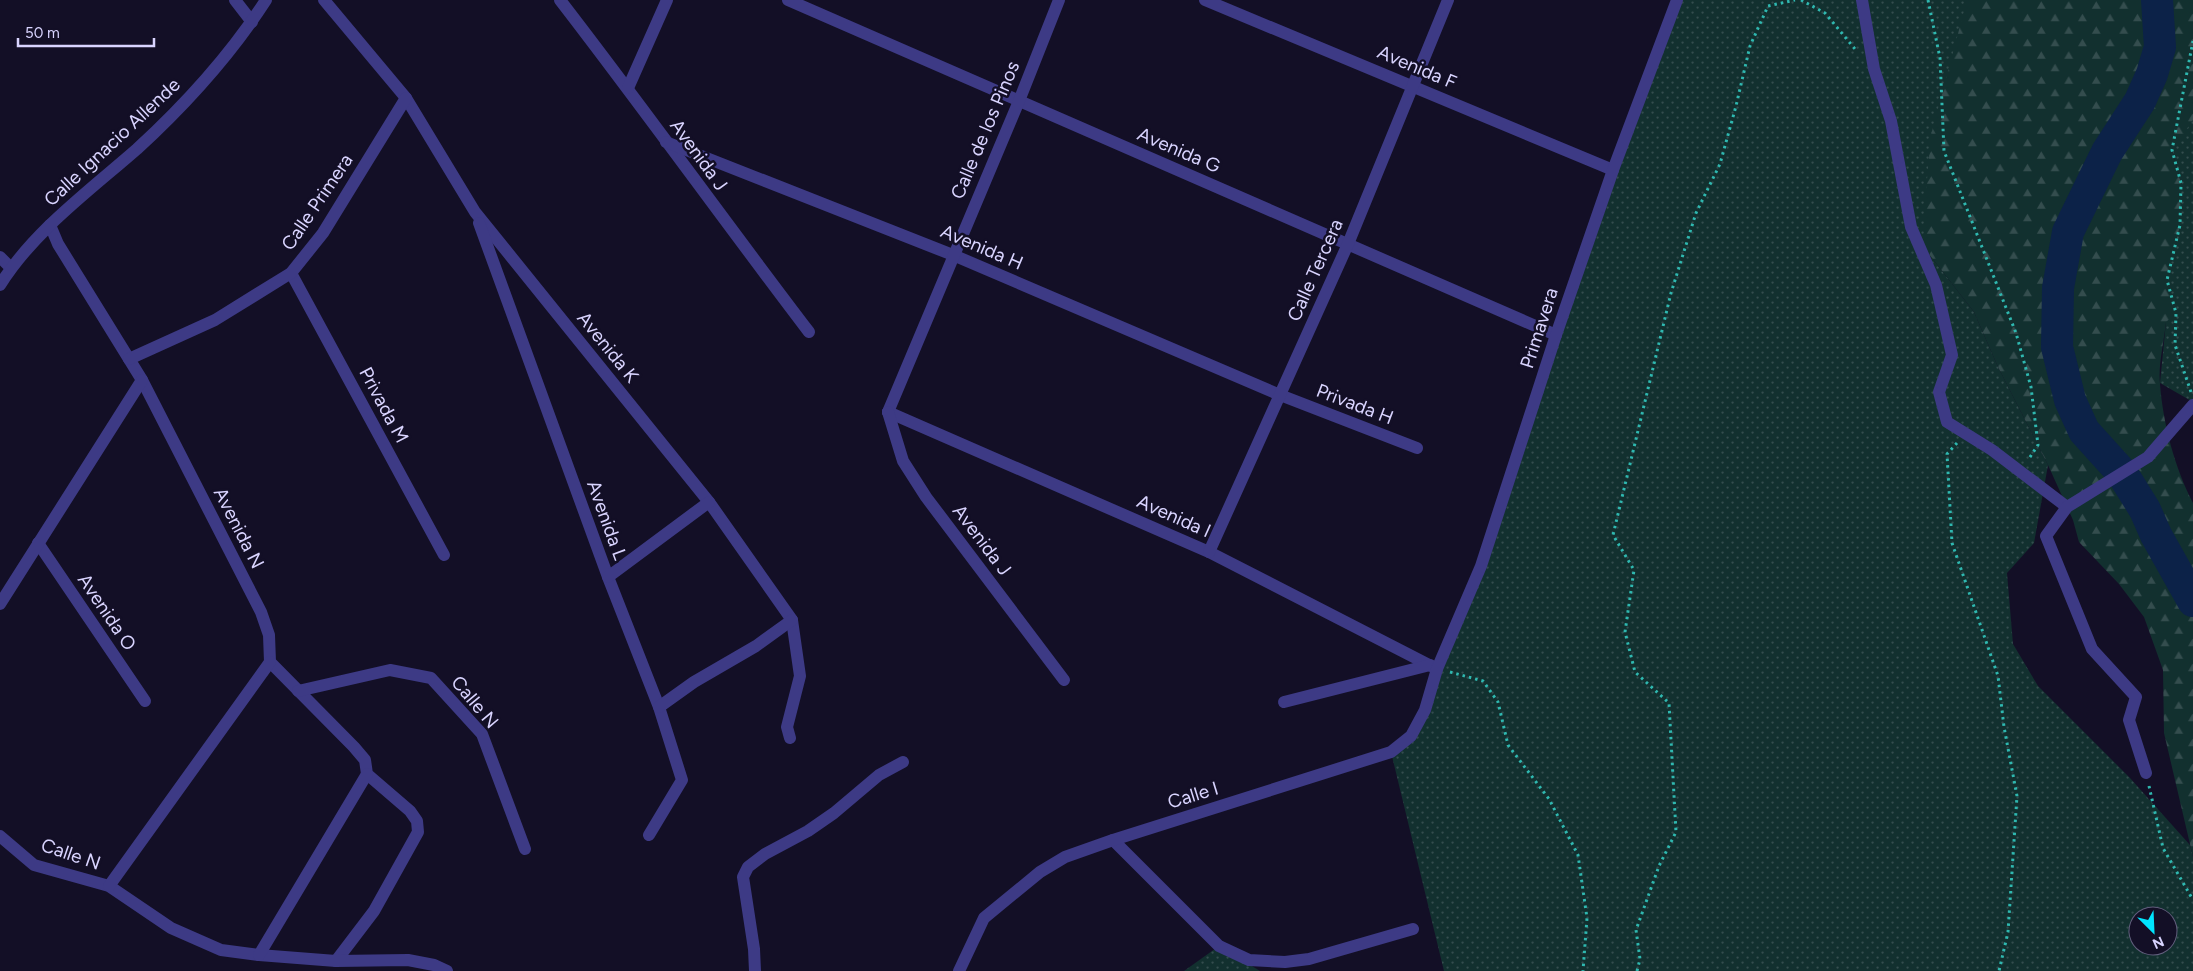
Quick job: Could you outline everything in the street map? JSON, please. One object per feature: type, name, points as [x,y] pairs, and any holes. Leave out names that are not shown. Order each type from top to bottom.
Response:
[{"type":"street","points":[[235,0],[252,22]]},
{"type":"street","name":"Calle Ignacio Allende","points":[[0,285],[11,268],[50,226],[172,116],[252,22],[266,0]]},
{"type":"street","name":"Avenida K","points":[[324,0],[406,98],[475,212],[709,502],[792,620],[800,676],[788,727],[790,738]]},
{"type":"street","name":"Avenida J","points":[[560,0],[628,88],[666,142],[809,332]]},
{"type":"street","points":[[628,88],[667,0]]},
{"type":"street","name":"Avenida G","points":[[788,0],[1556,335]]},
{"type":"street","name":"Calle de los Pinos","points":[[888,412],[1019,101],[1059,0]]},
{"type":"street","name":"Avenida F","points":[[1205,0],[1613,170]]},
{"type":"street","name":"Calle Tercera","points":[[1209,552],[1348,244],[1448,0]]},
{"type":"street","name":"Primavera","points":[[1434,667],[1481,566],[1556,335],[1613,170],[1676,0]]},
{"type":"street","points":[[1862,0],[1874,69],[1891,121],[1911,227],[1936,285],[1952,355],[1939,392],[1947,422],[1992,450],[2067,507]]},
{"type":"street","name":"Calle Primera","points":[[129,359],[215,320],[291,273],[323,233],[406,98]]},
{"type":"street","name":"Avenida H","points":[[666,142],[953,254],[1280,395]]},
{"type":"street","name":"Avenida L","points":[[475,212],[608,577],[660,707],[682,780],[649,835]]},
{"type":"street","name":"Avenida N","points":[[50,226],[58,244],[142,380],[261,612],[269,635],[270,662]]},
{"type":"street","points":[[0,257],[11,268]]},
{"type":"street","name":"Privada M","points":[[291,273],[444,555]]},
{"type":"street","points":[[0,604],[142,380]]},
{"type":"street","name":"Privada H","points":[[1280,395],[1417,448]]},
{"type":"street","points":[[2146,773],[2129,720],[2136,697],[2092,649],[2046,536],[2067,507],[2148,457],[2193,405]]},
{"type":"street","name":"Avenida J","points":[[888,412],[903,461],[926,497],[1064,680]]},
{"type":"street","name":"Avenida I","points":[[888,412],[1209,552],[1434,667]]},
{"type":"street","points":[[608,577],[709,502]]},
{"type":"street","name":"Avenida O","points":[[38,543],[146,701]]},
{"type":"street","points":[[660,707],[694,682],[756,646],[792,620]]},
{"type":"street","points":[[259,955],[367,774],[365,760],[270,662]]},
{"type":"street","name":"Calle N","points":[[108,886],[270,662]]},
{"type":"street","points":[[1284,702],[1434,667]]},
{"type":"street","name":"Calle I","points":[[960,971],[984,918],[1040,872],[1065,857],[1391,752],[1411,736],[1425,710],[1434,667]]},
{"type":"street","name":"Calle N","points":[[298,691],[390,670],[431,678],[482,734],[525,849]]},
{"type":"street","points":[[755,971],[754,949],[743,877],[748,867],[765,854],[808,831],[834,813],[879,775],[903,762]]},
{"type":"street","points":[[336,961],[374,911],[418,832],[417,822],[410,811],[367,774]]},
{"type":"street","name":"Calle N","points":[[0,836],[34,865],[108,886],[171,928],[221,950],[336,961]]},
{"type":"street","points":[[1113,840],[1219,946],[1249,960],[1286,962],[1309,959],[1412,929]]},
{"type":"street","points":[[336,961],[408,960],[434,965],[447,971]]},
{"type":"path","points":[[1637,971],[1640,959],[1636,930],[1659,866],[1676,832],[1676,822],[1669,703],[1635,672],[1625,632],[1634,570],[1613,534],[1671,293],[1696,213],[1720,164],[1750,46],[1768,6],[1795,0]]},
{"type":"path","points":[[1801,0],[1825,13],[1874,69]]},
{"type":"path","points":[[1928,0],[1940,58],[1944,151],[2016,333],[2031,387],[2038,445],[2027,461]]},
{"type":"path","points":[[2193,42],[2172,150],[2181,184],[2180,225],[2167,280],[2176,313],[2175,345],[2193,397]]},
{"type":"path","points":[[1958,442],[1947,454],[1952,543],[1998,676],[2004,727],[2016,796],[2008,932],[1999,971]]},
{"type":"path","points":[[1434,667],[1483,681],[1498,702],[1508,744],[1549,799],[1578,855],[1587,918],[1582,971]]},
{"type":"path","points":[[2146,773],[2163,848],[2193,900]]},
{"type":"green space","points":[[1677,0],[1973,0],[1925,249],[1974,312],[1998,367],[2048,465],[2034,543],[2007,573],[2013,644],[2038,686],[2130,778],[2190,845],[2193,857],[2193,971],[1444,971],[1391,752],[1411,736],[1481,566],[1613,170]]},
{"type":"green space","points":[[1967,0],[2193,0],[2193,120],[2172,150],[2181,183],[2180,225],[2167,280],[2176,313],[2166,322],[2160,361],[2160,377],[2164,415],[2175,461],[2193,503],[2193,857],[2164,733],[2163,670],[2144,617],[2119,584],[2079,542],[2073,520],[2048,465],[1998,367],[1974,312],[1925,249],[1926,191],[1931,135]]},
{"type":"green space","points":[[2193,41],[2193,402],[2160,383],[2166,322],[2167,280],[2181,183],[2172,150]]},
{"type":"green space","points":[[1219,946],[1260,971],[1184,971]]},
{"type":"waterway","points":[[2157,0],[2160,47],[2152,74],[2140,101],[2107,152],[2068,232],[2058,288],[2057,347],[2070,400],[2084,431],[2122,473],[2145,510],[2156,535],[2193,601]]}]
